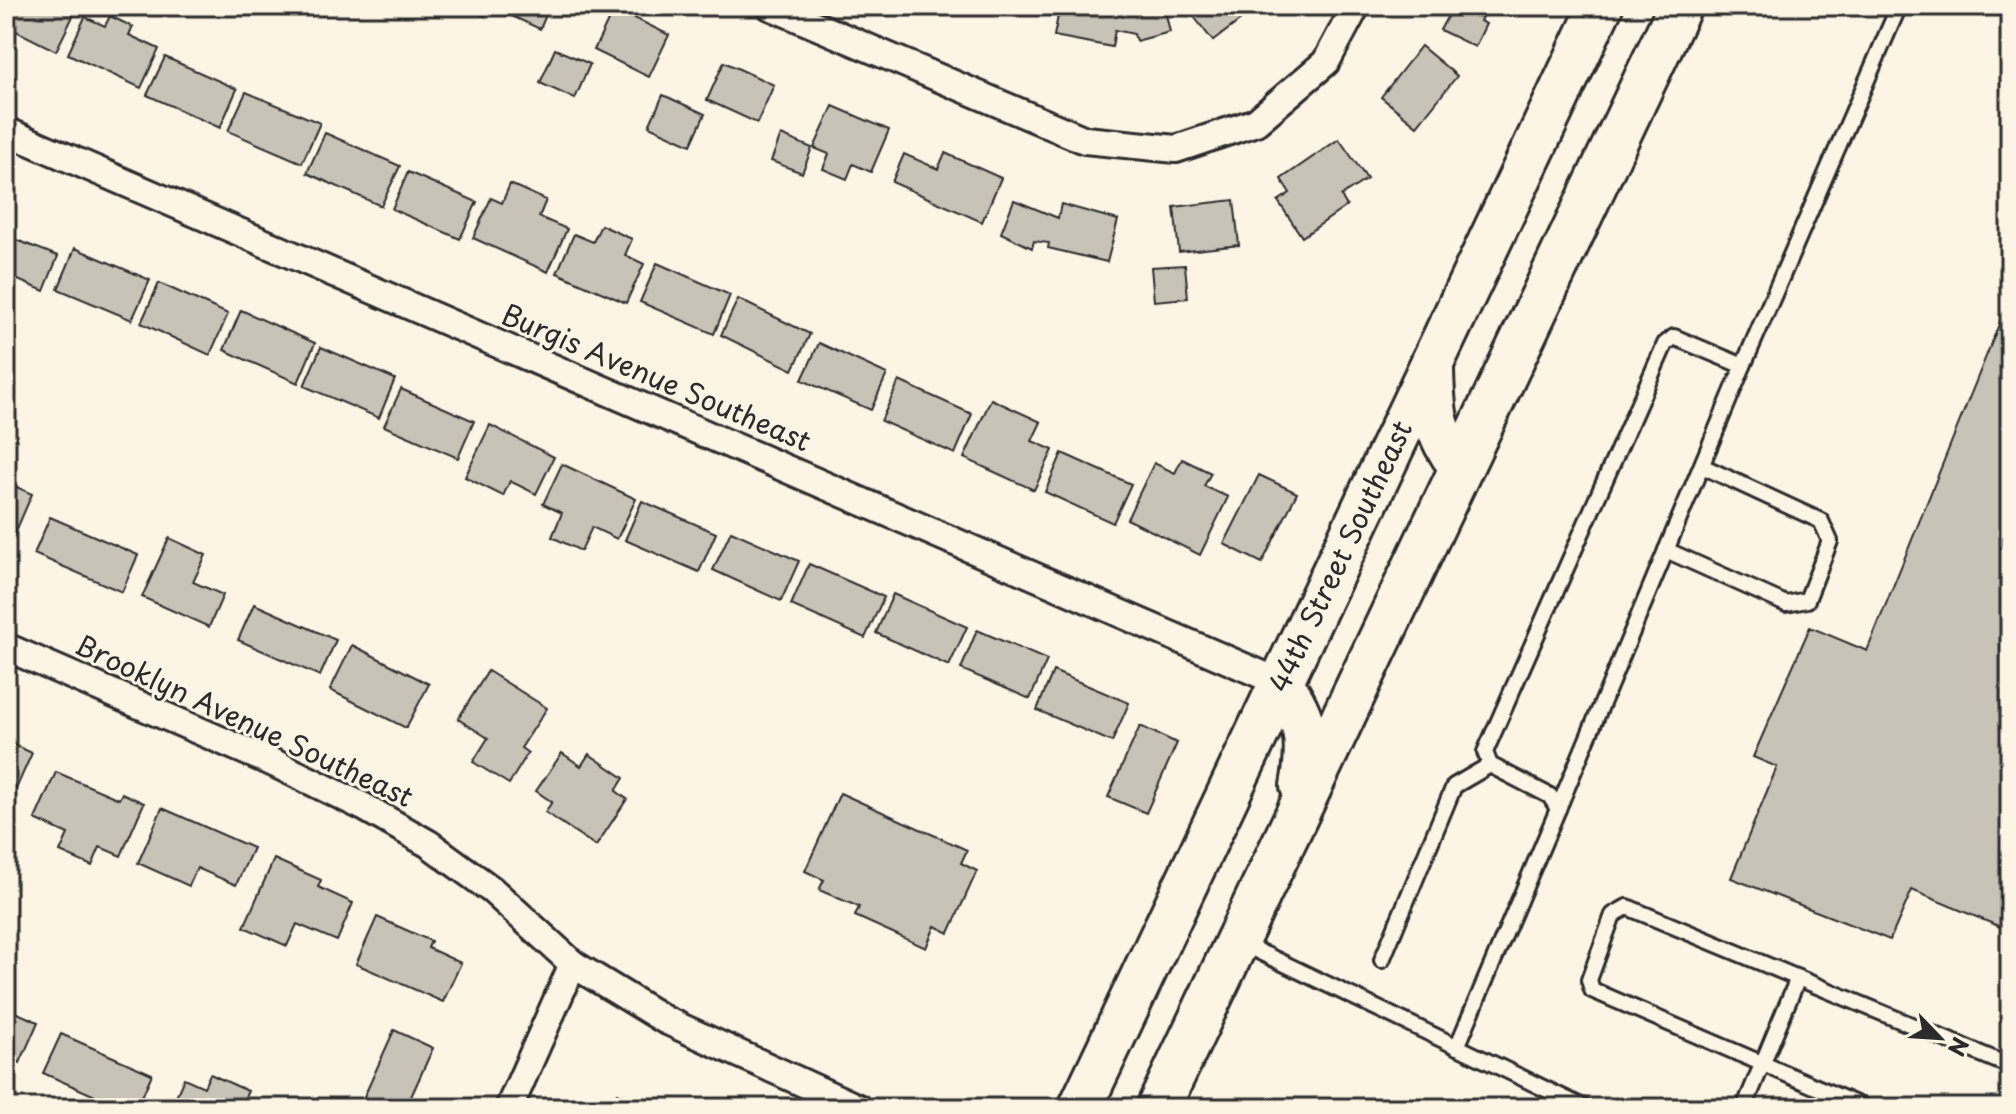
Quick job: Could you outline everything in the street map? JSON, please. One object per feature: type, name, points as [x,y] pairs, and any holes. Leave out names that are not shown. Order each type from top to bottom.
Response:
[{"type":"main road","name":"44th Street Southeast","points":[[1080,1108],[1601,6]]},
{"type":"main road","points":[[1158,1108],[1680,6]]},
{"type":"main road","points":[[1432,365],[1433,409],[1438,432],[1461,467]]},
{"type":"main road","points":[[1281,683],[1296,704],[1306,732],[1307,756],[1295,818]]},
{"type":"street","points":[[770,6],[1085,140],[1176,149],[1256,122],[1326,62],[1356,6]]},
{"type":"street","name":"Burgis Avenue Southeast","points":[[6,131],[1281,683]]},
{"type":"street","name":"Brooklyn Avenue Southeast","points":[[6,647],[278,765],[364,807],[429,844],[492,890],[573,964],[665,1020],[858,1108]]},
{"type":"street","points":[[509,1108],[573,964]]},
{"type":"lane","points":[[1457,1047],[1743,366],[1899,6]]},
{"type":"lane","points":[[1558,809],[1550,796],[1490,765],[1485,752],[1665,344],[1674,337],[1743,366]]},
{"type":"lane","points":[[1666,550],[1786,604],[1807,600],[1830,541],[1821,521],[1702,466]]},
{"type":"lane","points":[[1382,960],[1454,786],[1490,765]]},
{"type":"lane","points":[[1865,1108],[1592,990],[1589,980],[1613,915],[1627,907],[2010,1066]]},
{"type":"lane","points":[[1237,941],[1585,1108]]},
{"type":"lane","points":[[1744,1108],[1798,978]]},
{"type":"building","points":[[6,6],[78,6],[56,51],[6,26]]},
{"type":"building","points":[[462,6],[490,6],[485,16]]},
{"type":"building","points":[[490,6],[550,6],[540,29]]},
{"type":"building","points":[[1060,6],[1121,6],[1128,9],[1127,6],[1164,6],[1170,32],[1136,41],[1134,34],[1115,30],[1112,47],[1054,36]]},
{"type":"building","points":[[1192,6],[1259,6],[1213,41],[1188,9]]},
{"type":"building","points":[[1453,6],[1487,6],[1480,21],[1486,24],[1475,47],[1440,30]]},
{"type":"building","points":[[614,8],[669,35],[649,77],[594,50]]},
{"type":"building","points":[[110,16],[133,27],[129,35],[159,49],[141,88],[68,54],[85,17],[105,26]]},
{"type":"building","points":[[1421,46],[1457,76],[1417,126],[1381,97]]},
{"type":"building","points":[[555,49],[590,64],[575,99],[540,83]]},
{"type":"building","points":[[165,57],[237,89],[220,128],[147,95]]},
{"type":"building","points":[[724,62],[774,85],[757,123],[707,100]]},
{"type":"building","points":[[246,92],[320,123],[302,163],[228,131]]},
{"type":"building","points":[[663,95],[705,114],[691,145],[649,126]]},
{"type":"building","points":[[833,106],[889,130],[871,172],[853,164],[847,179],[823,169],[829,154],[814,148]]},
{"type":"building","points":[[325,133],[400,166],[381,206],[307,173]]},
{"type":"building","points":[[781,135],[812,148],[802,173],[771,161]]},
{"type":"building","points":[[1339,139],[1367,179],[1341,196],[1347,206],[1302,237],[1278,201],[1290,193],[1281,179]]},
{"type":"building","points":[[945,153],[1001,178],[982,222],[892,182],[904,154],[938,169]]},
{"type":"building","points":[[408,172],[477,202],[460,239],[392,209]]},
{"type":"building","points":[[510,184],[546,200],[539,217],[567,229],[548,272],[473,238],[491,198],[502,203]]},
{"type":"building","points":[[1014,200],[1058,218],[1061,204],[1118,220],[1107,262],[1048,248],[1049,243],[1034,241],[1032,248],[1001,233]]},
{"type":"building","points":[[1234,200],[1239,245],[1179,252],[1174,207]]},
{"type":"building","points":[[601,225],[632,239],[625,255],[644,264],[626,303],[557,273],[574,234],[593,242]]},
{"type":"building","points":[[6,236],[58,256],[44,291],[6,275]]},
{"type":"building","points":[[75,248],[150,280],[132,320],[58,289]]},
{"type":"building","points":[[657,263],[730,295],[714,334],[640,302]]},
{"type":"building","points":[[1185,265],[1188,298],[1154,301],[1151,267]]},
{"type":"building","points":[[159,283],[228,314],[210,355],[141,323]]},
{"type":"building","points":[[2010,297],[2010,931],[1912,890],[1890,940],[1731,878],[1777,767],[1753,757],[1810,627],[1867,651]]},
{"type":"building","points":[[738,299],[810,334],[793,370],[721,335]]},
{"type":"building","points":[[241,310],[315,343],[298,383],[224,350]]},
{"type":"building","points":[[819,343],[887,374],[871,410],[802,380]]},
{"type":"building","points":[[321,347],[395,379],[379,418],[304,386]]},
{"type":"building","points":[[899,381],[972,414],[955,454],[881,421]]},
{"type":"building","points":[[401,389],[474,421],[458,458],[384,426]]},
{"type":"building","points":[[991,399],[1041,422],[1032,441],[1053,450],[1034,490],[964,458]]},
{"type":"building","points":[[490,425],[554,457],[536,494],[510,481],[503,496],[465,477]]},
{"type":"building","points":[[1062,453],[1131,484],[1113,523],[1045,492]]},
{"type":"building","points":[[1182,459],[1211,473],[1204,486],[1228,497],[1200,555],[1127,519],[1154,463],[1175,473]]},
{"type":"building","points":[[562,464],[636,499],[617,539],[592,527],[581,551],[552,537],[562,513],[543,504]]},
{"type":"building","points":[[1259,475],[1297,493],[1262,563],[1224,544]]},
{"type":"building","points":[[6,482],[32,494],[10,545],[6,543]]},
{"type":"building","points":[[642,501],[716,533],[699,572],[625,540]]},
{"type":"building","points":[[50,517],[138,555],[122,592],[34,554]]},
{"type":"building","points":[[731,531],[799,561],[781,601],[713,570]]},
{"type":"building","points":[[169,538],[206,555],[193,582],[223,595],[209,627],[142,597]]},
{"type":"building","points":[[809,564],[884,597],[865,638],[791,605]]},
{"type":"building","points":[[893,594],[967,627],[949,666],[876,633]]},
{"type":"building","points":[[254,604],[336,640],[320,676],[238,640]]},
{"type":"building","points":[[977,630],[1047,660],[1030,699],[961,669]]},
{"type":"building","points":[[352,645],[429,684],[406,728],[330,690]]},
{"type":"building","points":[[488,671],[547,708],[521,748],[528,753],[509,784],[473,762],[488,738],[458,719]]},
{"type":"building","points":[[1053,671],[1129,703],[1112,742],[1037,710]]},
{"type":"building","points":[[1140,726],[1177,743],[1146,813],[1108,797]]},
{"type":"building","points":[[6,741],[32,753],[16,789],[6,784]]},
{"type":"building","points":[[562,753],[581,766],[589,754],[624,778],[616,791],[627,799],[596,846],[545,812],[552,802],[536,791]]},
{"type":"building","points":[[56,772],[119,799],[122,793],[144,803],[121,856],[100,847],[92,866],[60,852],[68,834],[35,819]]},
{"type":"building","points":[[840,793],[967,850],[961,863],[977,871],[949,933],[935,926],[926,948],[855,916],[859,907],[819,890],[824,880],[805,871]]},
{"type":"building","points":[[162,808],[253,848],[236,885],[197,868],[189,886],[138,863]]},
{"type":"building","points":[[274,859],[321,880],[318,887],[353,903],[337,941],[297,924],[287,946],[244,927]]},
{"type":"building","points":[[377,917],[431,941],[428,948],[461,963],[443,1002],[356,964]]},
{"type":"building","points":[[6,1008],[38,1022],[20,1063],[6,1057]]},
{"type":"building","points":[[394,1030],[433,1048],[406,1108],[359,1108]]},
{"type":"building","points":[[61,1034],[152,1074],[137,1108],[122,1108],[43,1073]]},
{"type":"building","points":[[210,1074],[248,1091],[243,1101],[256,1108],[171,1108],[184,1078],[204,1087]]},
{"type":"building","points":[[617,1093],[646,1108],[610,1108]]}]
